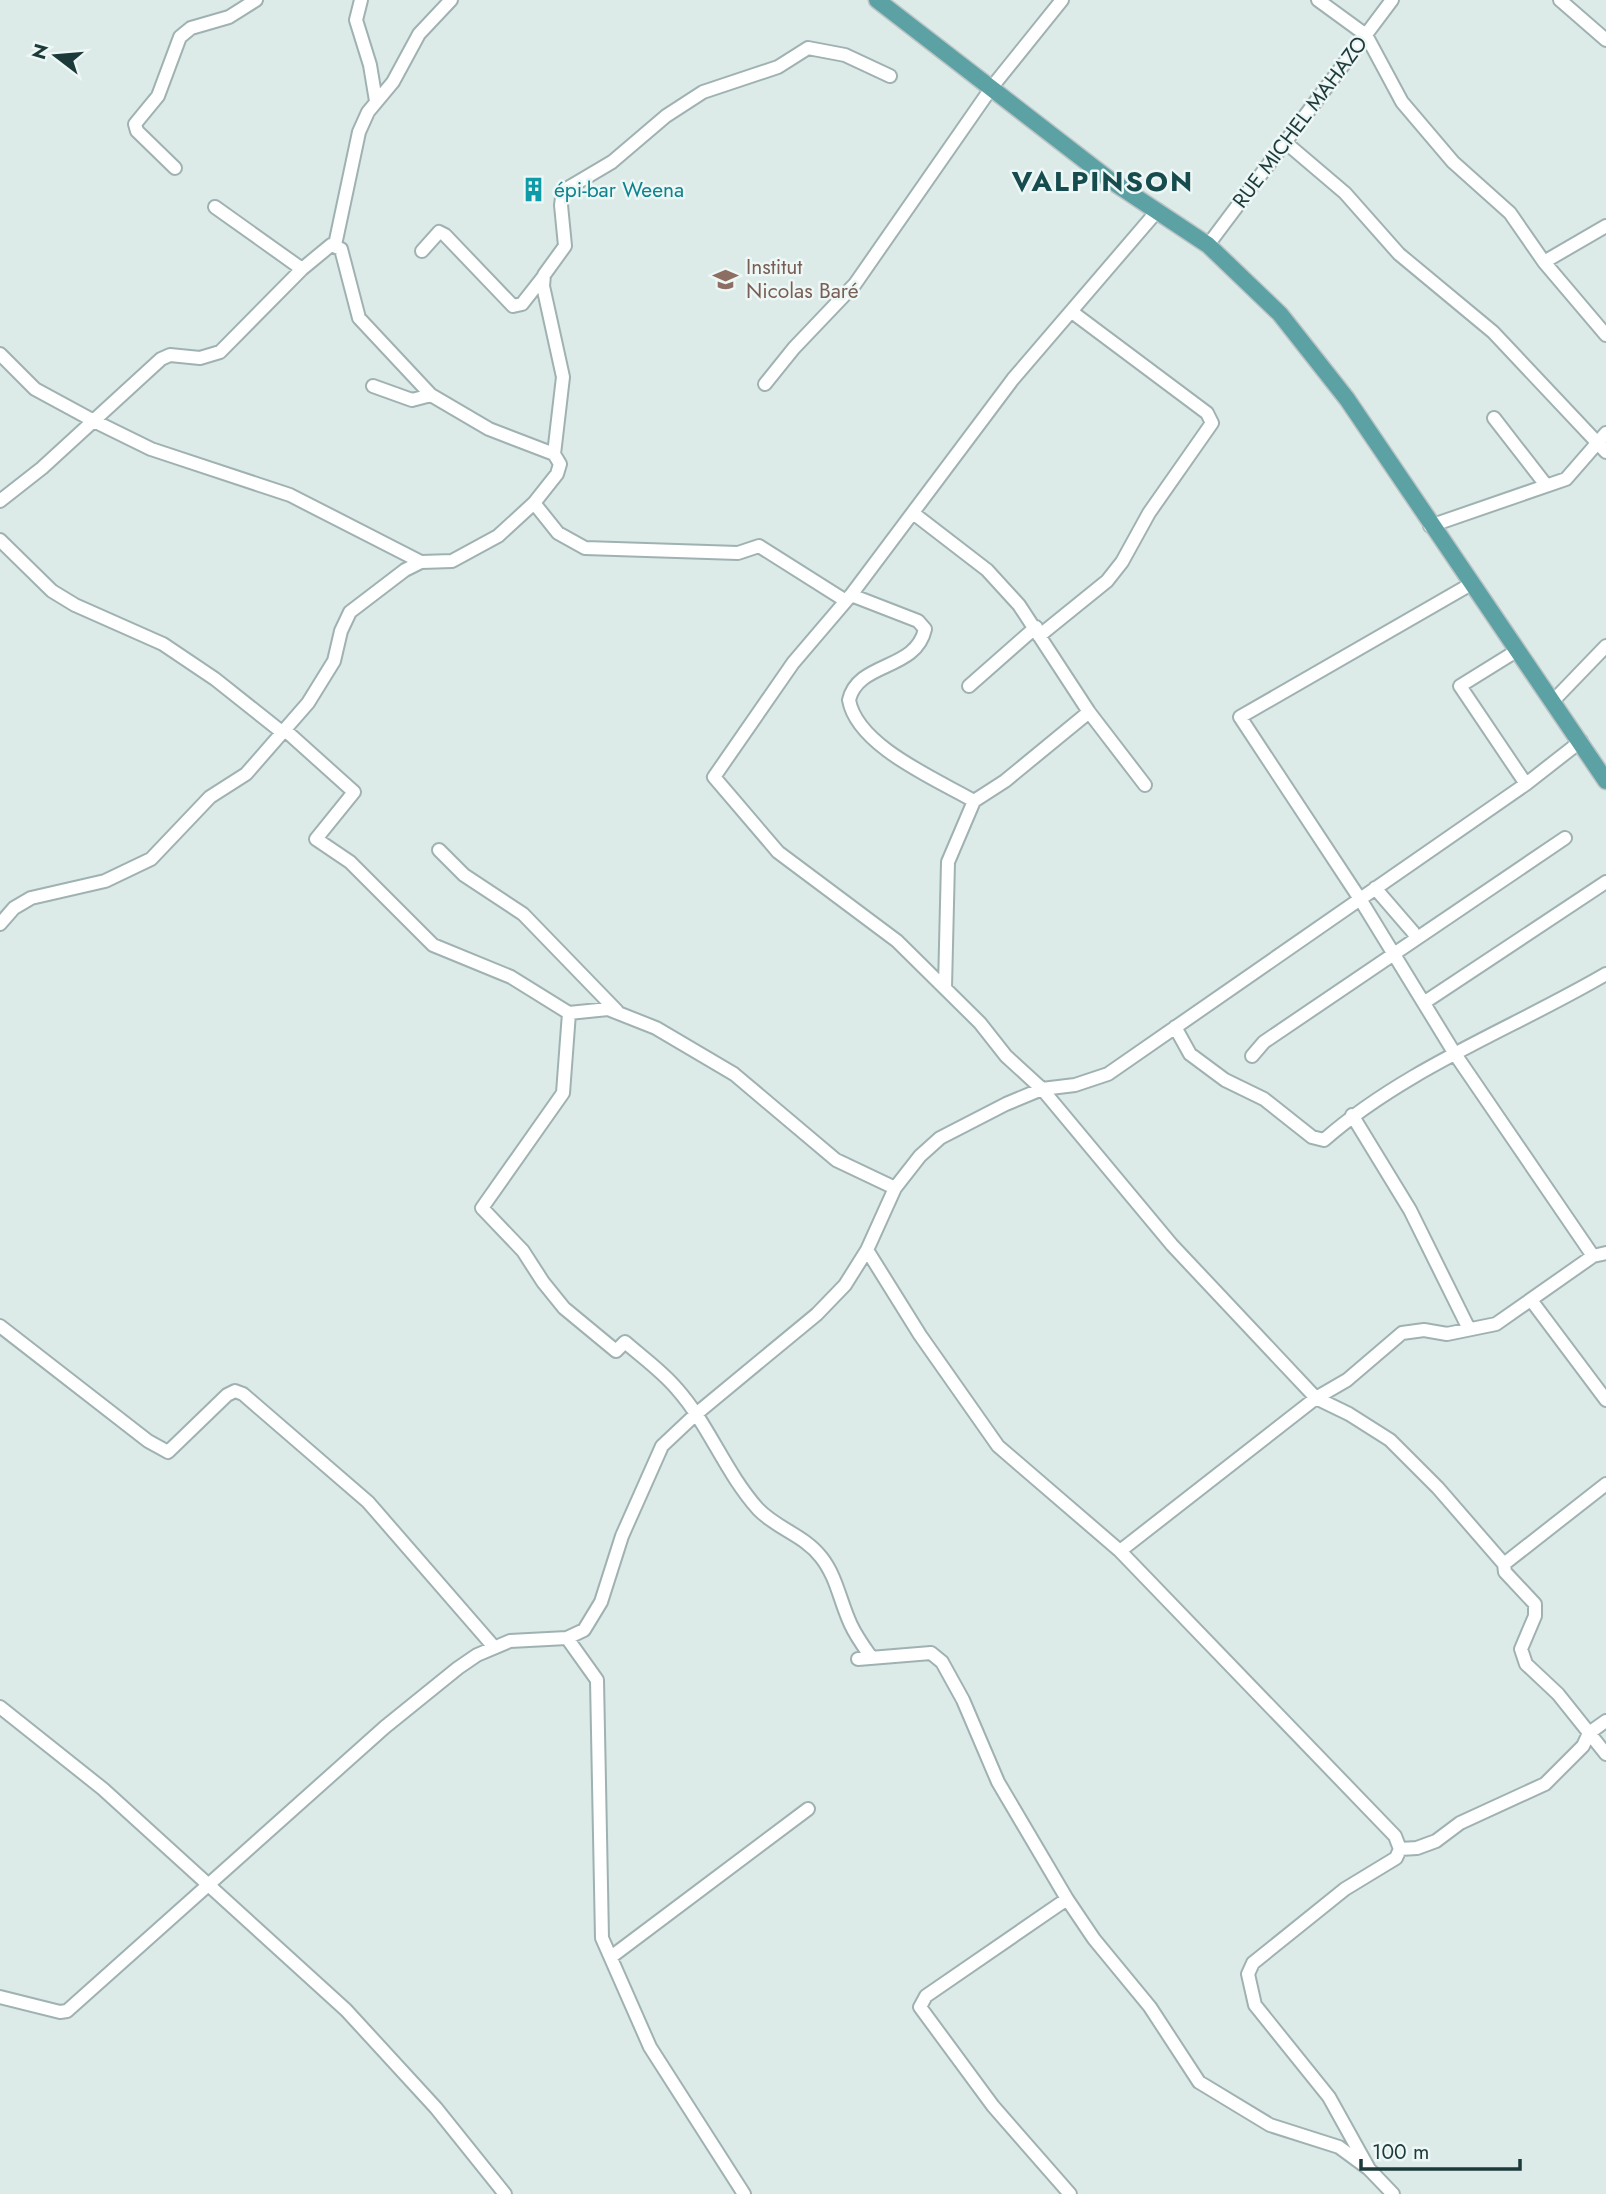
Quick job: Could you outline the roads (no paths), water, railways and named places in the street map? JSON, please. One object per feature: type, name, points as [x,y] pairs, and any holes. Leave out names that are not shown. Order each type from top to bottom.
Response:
[{"type":"main road","points":[[881,1],[1110,180],[1208,245],[1280,314],[1338,388],[1606,780]]},
{"type":"street","points":[[175,168],[136,131],[135,124],[158,96],[180,37],[191,28],[229,17],[256,0]]},
{"type":"street","points":[[361,0],[356,19],[370,65],[376,101]]},
{"type":"street","points":[[335,245],[359,132],[376,101],[393,82],[419,34],[451,0]]},
{"type":"street","points":[[765,384],[794,348],[855,284],[992,87],[1062,0]]},
{"type":"street","points":[[1318,0],[1366,35],[1402,102],[1453,162],[1510,213],[1544,262],[1606,335]]},
{"type":"street","name":"RUE MICHEL MAHAZO","points":[[1208,245],[1392,0]]},
{"type":"street","points":[[1560,0],[1606,40]]},
{"type":"street","points":[[422,251],[439,232],[513,306],[522,304],[565,246],[561,205],[563,191],[612,162],[666,116],[703,92],[778,67],[808,48],[845,55],[890,76]]},
{"type":"street","points":[[1285,142],[1345,193],[1399,254],[1493,332],[1603,442],[1566,479],[1430,526]]},
{"type":"street","points":[[215,207],[302,269]]},
{"type":"street","points":[[1158,210],[1013,379],[848,598],[793,663],[714,777],[778,852],[897,941],[945,987],[1006,1056],[1042,1089],[1172,1245],[1316,1398],[1349,1414],[1390,1440],[1438,1488],[1504,1564],[1505,1572],[1535,1604],[1535,1616],[1521,1648],[1526,1664],[1559,1694],[1606,1754]]},
{"type":"street","points":[[1544,262],[1606,226]]},
{"type":"street","points":[[0,501],[94,421],[160,359],[170,355],[212,357],[324,248],[335,245],[341,249],[359,318],[430,395],[489,429],[554,454]]},
{"type":"street","points":[[1,921],[14,908],[31,898],[105,881],[151,859],[210,797],[246,774],[308,703],[334,661],[341,631],[350,612],[405,570],[421,562],[452,561],[498,536],[534,503],[559,468],[554,454],[563,377],[543,286],[544,275]]},
{"type":"street","points":[[969,686],[1037,631],[1107,581],[1122,562],[1149,513],[1212,423],[1207,413],[1072,312]]},
{"type":"street","points":[[0,354],[47,397],[94,421],[151,449],[289,495],[421,562]]},
{"type":"street","points":[[373,386],[412,400],[430,395]]},
{"type":"street","points":[[1494,418],[1546,485]]},
{"type":"street","points":[[534,503],[558,533],[585,548],[738,553],[759,546],[848,598],[918,621],[925,629],[923,637],[903,660],[856,684],[849,700],[852,711],[875,742],[974,801]]},
{"type":"street","points":[[913,513],[987,569],[1037,631],[1089,712],[1145,785]]},
{"type":"street","points":[[0,540],[52,591],[75,605],[163,644],[215,679],[284,731],[354,792],[316,839],[350,862],[433,944],[511,977],[569,1013],[592,1009],[617,1011],[656,1028],[721,1065],[836,1160],[895,1188]]},
{"type":"street","points":[[1120,1551],[1316,1398],[1346,1380],[1402,1333],[1424,1330],[1447,1334],[1496,1324],[1600,1254],[1455,1054],[1360,899],[1240,718],[1471,584]]},
{"type":"street","points":[[1553,701],[1606,646]]},
{"type":"street","points":[[1518,650],[1460,686],[1526,784]]},
{"type":"street","points":[[945,987],[948,862],[974,801],[1005,781],[1089,712]]},
{"type":"street","points":[[0,1997],[60,2012],[67,2011],[385,1727],[458,1668],[510,1641],[567,1638],[583,1630],[601,1602],[622,1536],[656,1455],[696,1414],[817,1314],[845,1285],[867,1250],[904,1173],[940,1138],[1042,1089],[1075,1085],[1108,1074],[1526,784],[1581,741]]},
{"type":"street","points":[[1252,1056],[1264,1042],[1565,838]]},
{"type":"street","points":[[439,850],[464,876],[523,914],[617,1011]]},
{"type":"street","points":[[1425,1002],[1606,883]]},
{"type":"street","points":[[1375,888],[1413,932]]},
{"type":"street","points":[[1175,1027],[1190,1054],[1225,1080],[1264,1099],[1312,1137],[1324,1140],[1352,1115],[1455,1054],[1606,974]]},
{"type":"street","points":[[569,1013],[563,1093],[482,1208],[523,1251],[543,1282],[564,1307],[616,1350],[625,1342],[677,1388],[696,1414],[732,1478],[759,1511],[779,1528],[806,1540],[822,1558],[837,1586],[865,1658],[930,1653],[942,1662],[963,1700],[998,1782],[1067,1899],[1094,1939],[1150,2007],[1199,2082],[1270,2125],[1339,2147],[1369,2169],[1393,2194]]},
{"type":"street","points":[[1352,1115],[1410,1210],[1469,1329]]},
{"type":"street","points":[[867,1250],[920,1335],[998,1446],[1120,1551],[1395,1836],[1401,1849]]},
{"type":"street","points":[[1531,1300],[1606,1400]]},
{"type":"street","points":[[0,1326],[148,1441],[168,1452],[228,1395],[235,1391],[243,1394],[368,1502],[494,1647]]},
{"type":"street","points":[[1504,1564],[1605,1487]]},
{"type":"street","points":[[567,1638],[597,1679],[602,1938],[650,2047],[744,2194]]},
{"type":"street","points":[[0,1707],[93,1781],[346,2010],[436,2108],[505,2194]]},
{"type":"street","points":[[1401,1849],[1417,1849],[1436,1841],[1460,1824],[1545,1784],[1583,1746],[1589,1733],[1606,1721]]},
{"type":"street","points":[[611,1957],[808,1809]]},
{"type":"street","points":[[1369,2169],[1329,2097],[1255,2005],[1248,1974],[1253,1963],[1345,1889],[1396,1858],[1401,1849]]},
{"type":"street","points":[[1067,1899],[926,1996],[920,2007],[993,2106],[1070,2194]]},
{"type":"place","name":"épi-bar Weena","points":[[534,190]]},
{"type":"place","name":"Institut Nicolas Baré","points":[[726,279]]},
{"type":"district","name":"VALPINSON","points":[[1103,181]]}]
